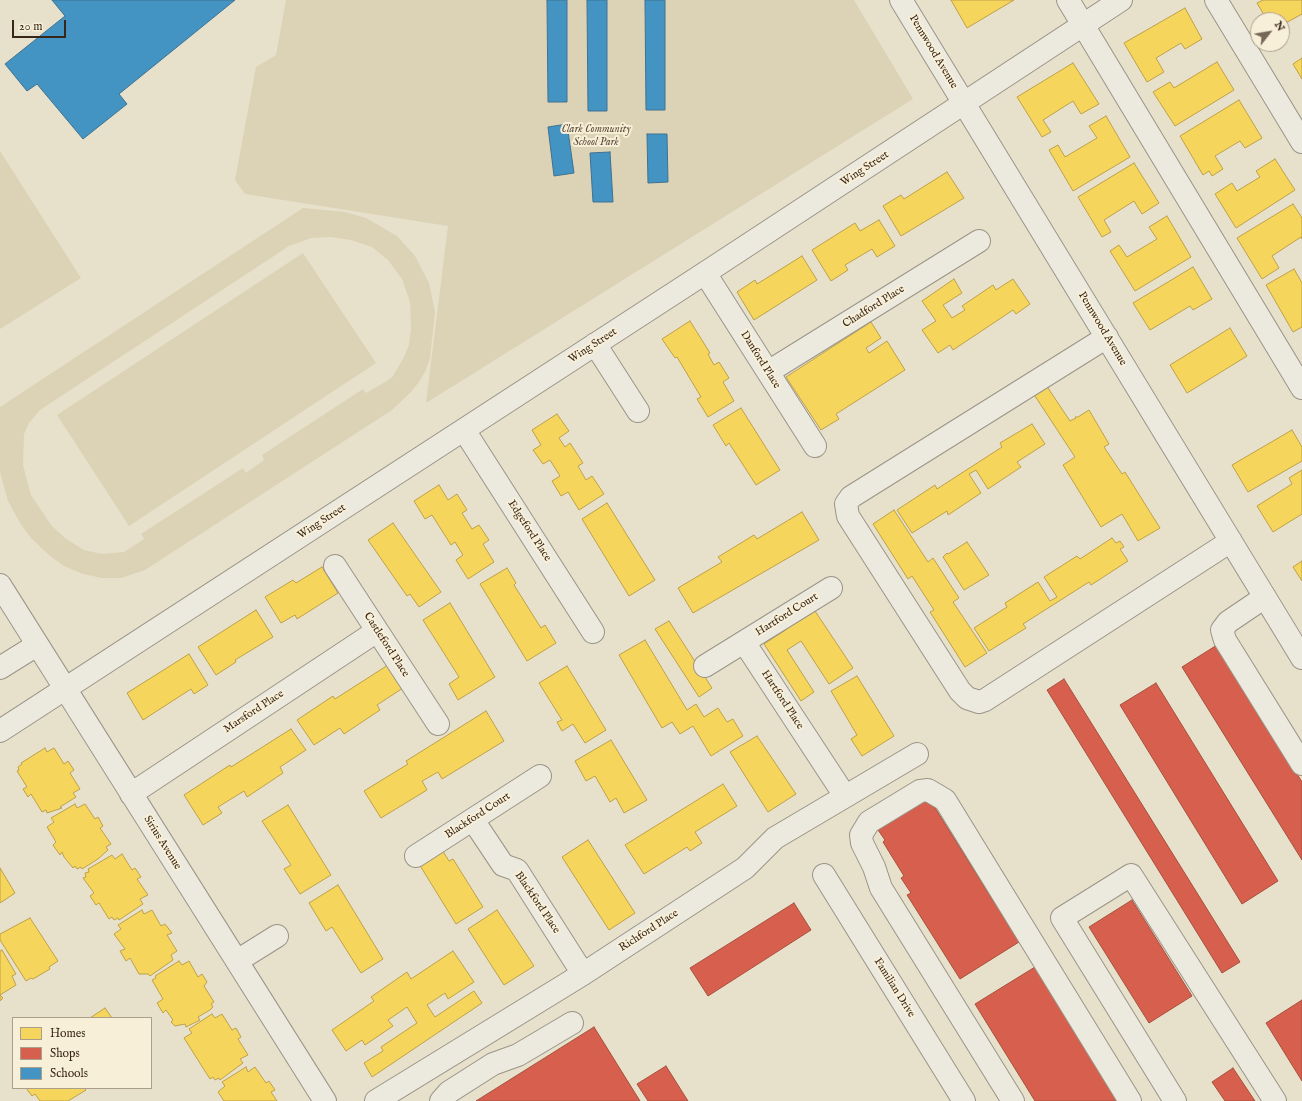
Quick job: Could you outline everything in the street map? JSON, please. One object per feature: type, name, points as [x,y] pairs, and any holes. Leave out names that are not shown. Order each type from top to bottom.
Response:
[{"type":"street","name":"Pennwood Avenue","points":[[901,0],[1302,658]]},
{"type":"street","points":[[1068,0],[1302,388]]},
{"type":"street","name":"Wing Street","points":[[0,731],[705,273],[1121,0]]},
{"type":"street","points":[[1216,0],[1302,142]]},
{"type":"street","name":"Chadford Place","points":[[768,372],[979,241]]},
{"type":"street","name":"Danford Place","points":[[705,273],[815,446]]},
{"type":"street","points":[[1107,337],[851,497],[846,504],[848,516],[960,690],[967,698],[979,702],[986,700],[1231,541]]},
{"type":"street","points":[[595,344],[638,411]]},
{"type":"street","name":"Edgeford Place","points":[[464,430],[593,632]]},
{"type":"street","name":"Castleford Place","points":[[335,566],[438,724]]},
{"type":"street","name":"Hartford Court","points":[[744,642],[831,588]]},
{"type":"street","name":"Sirius Avenue","points":[[2,595],[37,645],[325,1101]]},
{"type":"street","points":[[1265,597],[1228,622],[1222,630],[1225,640],[1302,764]]},
{"type":"street","name":"Marsford Place","points":[[131,794],[377,631]]},
{"type":"street","points":[[705,666],[744,642]]},
{"type":"street","name":"Hartford Place","points":[[744,642],[845,796]]},
{"type":"street","points":[[0,668],[37,645]]},
{"type":"street","name":"Richford Place","points":[[376,1101],[583,974],[745,868],[776,838],[917,754]]},
{"type":"street","name":"Blackford Court","points":[[416,856],[540,776]]},
{"type":"street","points":[[1013,1101],[881,888],[874,867],[862,843],[861,835],[869,822],[920,791],[928,790],[937,793],[946,800],[1130,1101]]},
{"type":"street","name":"Blackford Place","points":[[473,820],[503,865],[517,870],[583,974]]},
{"type":"street","name":"Familian Drive","points":[[824,875],[964,1101]]},
{"type":"street","points":[[1175,1101],[1062,918],[1131,875],[1275,1101]]},
{"type":"street","points":[[237,961],[277,936]]},
{"type":"street","points":[[441,1101],[449,1092],[493,1064],[518,1056],[572,1023]]},
{"type":"green space","name":"Clark Community School Park","points":[[286,0],[854,0],[913,99],[426,403],[448,226],[245,194],[235,180],[256,67],[276,55]]},
{"type":"green space","points":[[0,151],[81,278],[0,329]]},
{"type":"green space","points":[[303,208],[345,212],[366,218],[397,236],[415,256],[429,283],[435,312],[430,358],[425,372],[410,393],[392,410],[145,570],[121,578],[102,578],[83,574],[64,566],[49,555],[31,538],[20,523],[8,501],[0,472],[0,407]],"holes":[[[331,237],[351,240],[372,247],[388,260],[402,279],[410,302],[411,329],[409,345],[393,376],[366,393],[363,389],[262,455],[264,460],[246,473],[243,468],[141,534],[144,539],[124,552],[102,554],[84,550],[66,539],[51,525],[31,495],[23,465],[24,434],[29,423],[40,410],[289,246],[311,238]]]},
{"type":"green space","points":[[303,253],[376,363],[129,526],[57,415]]},
{"type":"building: Homes","points":[[951,0],[1014,0],[967,28]]},
{"type":"building: Homes","points":[[1263,0],[1302,0],[1302,14],[1290,21],[1290,12],[1262,12],[1257,3]]},
{"type":"building: Homes","points":[[1185,8],[1202,39],[1185,49],[1181,43],[1156,58],[1164,72],[1147,82],[1124,43]]},
{"type":"building: Homes","points":[[1302,58],[1302,79],[1293,64]]},
{"type":"building: Homes","points":[[1217,62],[1234,90],[1175,126],[1153,92],[1170,82],[1174,88]]},
{"type":"building: Homes","points":[[1073,63],[1099,104],[1081,114],[1073,101],[1043,120],[1051,132],[1042,137],[1017,97]]},
{"type":"building: Homes","points":[[1239,100],[1262,138],[1245,148],[1240,141],[1215,156],[1223,169],[1212,176],[1209,171],[1203,175],[1180,136]]},
{"type":"building: Homes","points":[[1106,116],[1130,157],[1073,191],[1049,150],[1058,145],[1065,157],[1097,138],[1089,126]]},
{"type":"building: Homes","points":[[1275,159],[1295,190],[1236,228],[1215,194],[1232,183],[1237,191],[1260,177],[1256,171]]},
{"type":"building: Homes","points":[[1134,163],[1159,203],[1142,214],[1134,201],[1104,220],[1111,232],[1102,237],[1078,197]]},
{"type":"building: Homes","points":[[947,172],[964,198],[901,236],[883,206],[901,195],[904,199]]},
{"type":"building: Homes","points":[[1293,204],[1302,218],[1302,239],[1301,237],[1272,256],[1279,268],[1262,279],[1237,238]]},
{"type":"building: Homes","points":[[1167,216],[1191,257],[1135,291],[1110,251],[1119,245],[1127,257],[1157,239],[1149,227]]},
{"type":"building: Homes","points":[[879,220],[895,246],[877,257],[872,249],[845,265],[848,270],[831,281],[812,250],[855,223],[860,231]]},
{"type":"building: Homes","points":[[802,256],[817,280],[754,320],[737,292],[755,280],[757,284]]},
{"type":"building: Homes","points":[[1193,267],[1212,299],[1193,310],[1190,306],[1150,330],[1133,303]]},
{"type":"building: Homes","points":[[1294,269],[1302,283],[1302,327],[1293,332],[1266,285]]},
{"type":"building: Homes","points":[[954,279],[962,293],[943,305],[952,318],[965,310],[962,306],[993,285],[996,290],[1013,279],[1030,304],[1016,314],[1013,310],[953,350],[950,345],[938,353],[922,330],[936,321],[922,301]]},
{"type":"building: Homes","points":[[690,321],[710,353],[708,354],[714,365],[719,362],[729,378],[723,382],[734,401],[708,417],[697,399],[701,397],[677,357],[675,358],[662,339]]},
{"type":"building: Homes","points":[[871,322],[881,338],[866,348],[869,353],[887,341],[905,370],[836,414],[839,419],[821,430],[786,377]]},
{"type":"building: Homes","points":[[1230,328],[1247,356],[1187,393],[1170,365]]},
{"type":"building: Homes","points":[[1046,385],[1070,421],[1089,410],[1109,444],[1104,447],[1122,474],[1125,472],[1160,528],[1138,541],[1122,514],[1101,527],[1063,465],[1075,457],[1033,393]]},
{"type":"building: Homes","points":[[741,408],[780,470],[756,485],[729,443],[726,446],[713,425]]},
{"type":"building: Homes","points":[[557,414],[569,431],[559,438],[565,447],[570,443],[583,463],[578,466],[586,480],[592,476],[604,494],[579,510],[568,492],[561,496],[552,481],[560,476],[550,460],[543,464],[533,450],[541,445],[532,430]]},
{"type":"building: Homes","points":[[1032,424],[1045,444],[1017,462],[1021,467],[988,489],[976,470],[969,474],[981,493],[948,515],[947,511],[912,533],[897,510],[935,485],[937,489],[1002,447],[1000,443]]},
{"type":"building: Homes","points":[[1292,430],[1302,447],[1302,461],[1248,492],[1232,465]]},
{"type":"building: Homes","points":[[1302,470],[1302,514],[1273,532],[1257,506],[1292,484],[1289,478]]},
{"type":"building: Homes","points":[[439,485],[448,500],[457,494],[467,510],[462,513],[472,529],[479,525],[489,540],[483,544],[494,562],[468,579],[456,560],[463,555],[455,542],[451,545],[432,515],[425,519],[414,501]]},
{"type":"building: Homes","points":[[607,503],[655,580],[629,596],[582,519]]},
{"type":"building: Homes","points":[[894,510],[928,562],[933,558],[959,598],[953,602],[987,653],[965,667],[930,612],[934,610],[912,576],[908,579],[873,524]]},
{"type":"building: Homes","points":[[802,512],[819,540],[693,613],[678,588],[722,562],[718,557],[754,535],[757,539]]},
{"type":"building: Homes","points":[[393,523],[441,592],[419,607],[410,594],[407,596],[368,540]]},
{"type":"building: Homes","points":[[1112,538],[1116,543],[1120,541],[1124,547],[1120,549],[1128,561],[1091,585],[1089,582],[1023,624],[1026,628],[989,651],[974,628],[1007,607],[1005,603],[1038,582],[1050,601],[1057,597],[1044,577],[1077,556],[1080,559]]},
{"type":"building: Homes","points":[[967,542],[989,575],[964,590],[943,557],[947,553],[948,554]]},
{"type":"building: Homes","points":[[1302,561],[1302,581],[1293,567]]},
{"type":"building: Homes","points":[[322,567],[338,593],[297,619],[295,615],[281,623],[265,597],[293,580],[296,583]]},
{"type":"building: Homes","points":[[507,568],[516,583],[514,585],[541,628],[545,625],[556,643],[527,661],[480,584]]},
{"type":"building: Homes","points":[[450,603],[495,677],[458,700],[449,684],[459,677],[423,620]]},
{"type":"building: Homes","points":[[811,605],[853,668],[829,684],[801,641],[787,650],[814,692],[801,701],[764,644],[787,629],[783,623]]},
{"type":"building: Homes","points":[[256,610],[273,637],[235,660],[236,662],[216,675],[198,647]]},
{"type":"building: Homes","points":[[669,621],[712,688],[699,697],[655,629]]},
{"type":"building: Homes","points":[[645,640],[687,710],[696,704],[704,717],[718,708],[727,722],[733,719],[743,736],[711,756],[693,726],[680,734],[672,722],[662,728],[619,655]]},
{"type":"building: Homes","points":[[189,654],[208,685],[194,694],[191,689],[143,720],[127,693]]},
{"type":"building: Homes","points":[[388,665],[403,688],[377,705],[380,710],[344,734],[340,728],[314,745],[297,720],[333,696],[335,699]]},
{"type":"building: Homes","points":[[567,666],[606,730],[585,743],[573,724],[562,731],[557,722],[562,720],[539,683]]},
{"type":"building: Homes","points":[[857,676],[894,736],[862,756],[851,739],[857,735],[831,691]]},
{"type":"building: Homes","points":[[486,711],[504,741],[442,779],[438,772],[422,781],[427,790],[381,818],[364,791],[408,764],[406,761]]},
{"type":"building: Homes","points":[[291,729],[306,750],[280,767],[283,773],[247,797],[244,791],[218,807],[222,813],[203,825],[184,795],[230,765],[231,767]]},
{"type":"building: Homes","points":[[757,736],[796,794],[768,812],[730,752]]},
{"type":"building: Homes","points":[[611,740],[647,800],[624,813],[616,798],[610,802],[595,776],[586,781],[575,761]]},
{"type":"building: Homes","points":[[45,748],[47,752],[54,748],[64,764],[68,761],[74,770],[70,773],[80,789],[73,793],[76,797],[60,807],[62,808],[47,813],[46,810],[42,812],[31,794],[28,797],[23,789],[27,787],[17,771],[19,770],[18,767],[22,764],[21,763]]},
{"type":"building: Homes","points":[[723,784],[737,806],[695,832],[702,843],[690,851],[687,847],[644,874],[625,845]]},
{"type":"building: Homes","points":[[75,804],[77,808],[85,804],[95,819],[98,817],[103,826],[100,828],[111,844],[106,847],[108,850],[98,859],[82,869],[81,867],[77,869],[75,866],[73,868],[62,852],[60,855],[53,845],[56,842],[47,827],[54,822],[51,818]]},
{"type":"building: Homes","points":[[288,805],[331,875],[300,894],[284,869],[291,865],[262,821]]},
{"type":"building: Homes","points":[[588,840],[635,913],[609,930],[562,857]]},
{"type":"building: Homes","points":[[439,845],[449,861],[453,859],[483,907],[456,924],[416,859]]},
{"type":"building: Homes","points":[[122,854],[132,870],[135,868],[141,877],[137,879],[148,895],[140,899],[143,904],[119,920],[118,918],[114,920],[112,917],[109,919],[99,903],[96,905],[90,896],[94,893],[83,878],[86,877],[85,873],[89,872],[88,869],[112,855],[115,859]]},
{"type":"building: Homes","points":[[0,868],[15,893],[0,903]]},
{"type":"building: Homes","points":[[338,885],[383,959],[361,973],[332,927],[326,931],[309,903]]},
{"type":"building: Homes","points":[[142,910],[144,914],[152,910],[161,926],[165,924],[172,933],[167,935],[177,951],[171,955],[173,960],[150,976],[148,974],[139,974],[130,958],[126,961],[120,951],[125,949],[114,934],[121,929],[118,925]]},
{"type":"building: Homes","points":[[497,910],[534,966],[504,985],[468,929]]},
{"type":"building: Homes","points":[[30,918],[58,961],[49,967],[50,969],[33,979],[31,978],[26,981],[0,940],[0,934]]},
{"type":"building: Homes","points":[[2,950],[16,974],[12,976],[16,985],[0,995],[0,951]]},
{"type":"building: Homes","points":[[453,951],[474,982],[448,999],[445,993],[427,1005],[435,1017],[474,991],[482,1003],[372,1077],[364,1063],[383,1051],[381,1047],[417,1023],[407,1007],[388,1020],[393,1026],[365,1045],[362,1040],[346,1051],[332,1030],[374,1001],[371,997],[407,972],[411,979]]},
{"type":"building: Homes","points":[[179,961],[182,965],[189,961],[198,977],[202,974],[207,982],[204,986],[214,1002],[211,1004],[213,1007],[210,1010],[198,1017],[200,1020],[186,1027],[185,1024],[175,1026],[171,1022],[173,1020],[166,1010],[163,1013],[157,1003],[163,999],[152,980],[156,978],[155,976]]},
{"type":"building: Homes","points":[[105,1008],[111,1017],[92,1017]]},
{"type":"building: Homes","points":[[212,1014],[215,1018],[222,1014],[232,1030],[236,1028],[241,1037],[238,1039],[248,1055],[240,1059],[243,1063],[220,1080],[219,1078],[215,1080],[213,1077],[210,1079],[184,1038],[192,1033],[189,1029]]},
{"type":"building: Homes","points":[[246,1067],[248,1072],[255,1067],[266,1083],[269,1081],[275,1090],[271,1092],[277,1101],[224,1101],[218,1092],[225,1086],[222,1082]]},
{"type":"building: Homes","points":[[27,1089],[86,1090],[68,1101],[40,1101],[35,1094],[32,1096]]},
{"type":"building: Shops","points":[[1217,645],[1302,782],[1302,860],[1182,667]]},
{"type":"building: Shops","points":[[1064,679],[1240,962],[1222,973],[1047,690]]},
{"type":"building: Shops","points":[[1156,683],[1278,881],[1242,904],[1120,705]]},
{"type":"building: Shops","points":[[924,801],[932,803],[1019,942],[960,979],[907,895],[911,893],[901,878],[904,876],[883,842],[885,840],[878,830]]},
{"type":"building: Shops","points":[[1132,900],[1192,996],[1149,1023],[1089,927]]},
{"type":"building: Shops","points":[[794,903],[811,930],[708,996],[690,968]]},
{"type":"building: Shops","points":[[1035,967],[1119,1101],[1035,1101],[975,1004]]},
{"type":"building: Shops","points":[[1302,1000],[1302,1081],[1266,1023]]},
{"type":"building: Shops","points":[[594,1027],[640,1101],[476,1101]]},
{"type":"building: Shops","points":[[666,1066],[688,1101],[648,1101],[637,1084]]},
{"type":"building: Shops","points":[[1233,1068],[1255,1101],[1225,1101],[1212,1082]]},
{"type":"building: Schools","points":[[52,0],[235,0],[119,94],[127,104],[83,139],[37,84],[27,91],[5,64],[65,16]]},
{"type":"building: Schools","points":[[547,0],[567,0],[567,102],[548,102]]},
{"type":"building: Schools","points":[[587,0],[607,0],[607,111],[588,111]]},
{"type":"building: Schools","points":[[645,0],[665,0],[665,110],[646,110]]},
{"type":"building: Schools","points":[[567,124],[574,173],[554,176],[548,127]]},
{"type":"building: Schools","points":[[647,134],[667,134],[668,182],[648,183]]},
{"type":"building: Schools","points":[[610,152],[613,202],[593,202],[590,153]]}]
